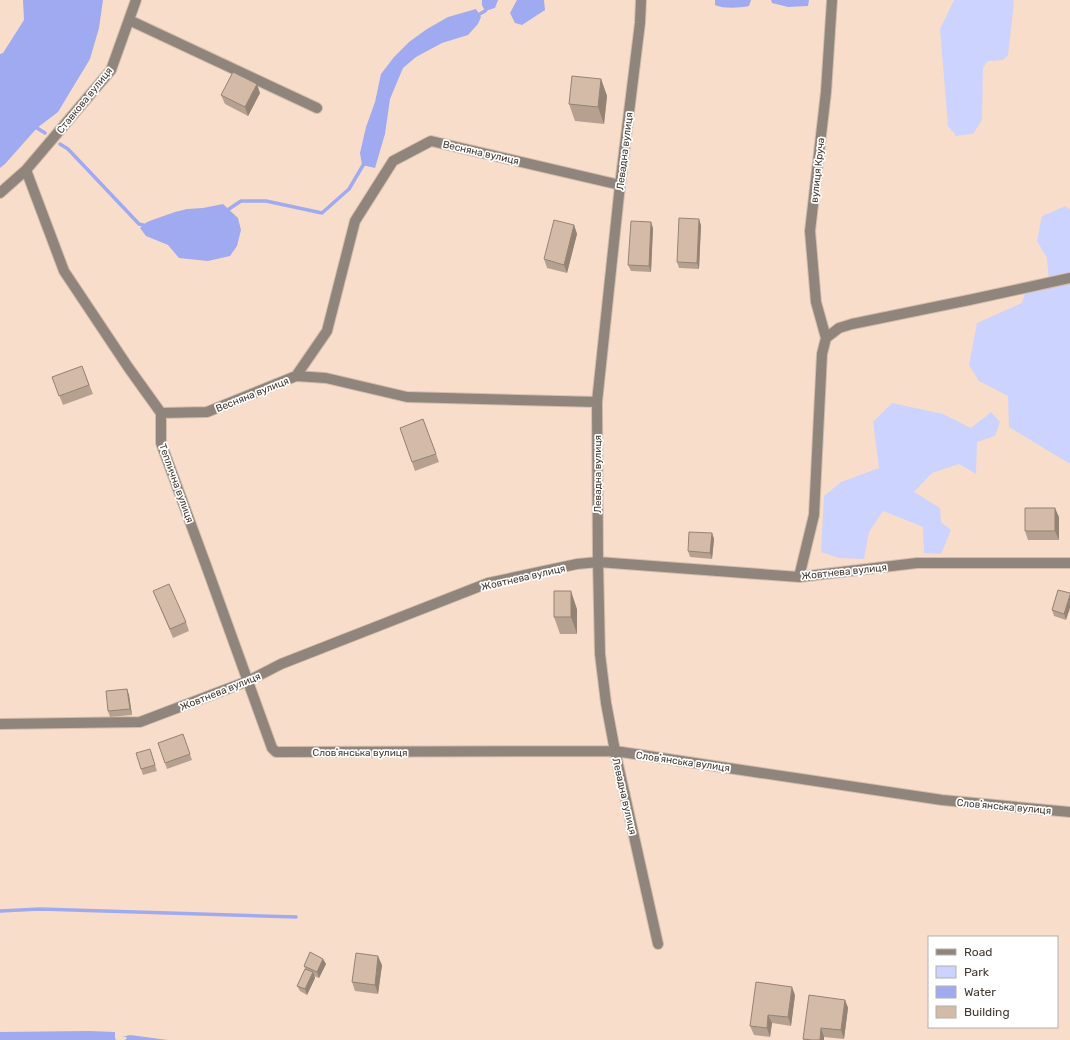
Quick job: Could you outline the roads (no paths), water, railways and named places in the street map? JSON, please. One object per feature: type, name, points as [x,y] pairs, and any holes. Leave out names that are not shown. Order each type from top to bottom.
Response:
[{"type":"street","name":"Ставкова вулиця","points":[[0,193],[26,170],[111,70],[136,0]]},
{"type":"street","name":"Левадна вулиця","points":[[641,0],[640,23],[620,185],[597,402],[598,562],[600,654],[606,703],[615,751],[658,944]]},
{"type":"street","name":"вулиця Круча","points":[[798,576],[814,515],[822,354],[826,338],[816,302],[810,232],[826,92],[832,0]]},
{"type":"street","points":[[129,20],[317,108]]},
{"type":"street","name":"Весняна вулиця","points":[[296,376],[327,331],[355,221],[392,161],[431,141],[620,185]]},
{"type":"street","points":[[26,170],[64,270],[128,367],[161,413]]},
{"type":"street","points":[[826,338],[839,328],[852,324],[1070,278]]},
{"type":"street","name":"Весняна вулиця","points":[[161,413],[207,412],[296,376],[326,378],[407,397],[597,402]]},
{"type":"street","name":"Теплична вулиця","points":[[161,413],[161,443],[272,748]]},
{"type":"street","name":"Жовтнева вулиця","points":[[0,724],[140,722],[248,681],[281,664],[488,583],[577,564],[598,562],[798,576],[918,563],[1070,563]]},
{"type":"street","name":"Словʼянська вулиця","points":[[272,748],[276,752],[615,751],[942,800],[1070,812]]},
{"type":"water","points":[[23,0],[103,0],[99,28],[90,59],[58,112],[37,128],[0,168],[0,54],[3,53],[24,20]]},
{"type":"water","points":[[482,0],[498,0],[495,8],[485,11],[482,5]]},
{"type":"water","points":[[517,0],[544,0],[545,10],[522,25],[515,23],[510,13]]},
{"type":"water","points":[[715,0],[751,0],[749,6],[732,8],[715,5]]},
{"type":"water","points":[[771,0],[809,0],[808,6],[788,7],[772,3]]},
{"type":"water","points":[[476,9],[481,17],[478,24],[468,35],[442,43],[416,57],[403,68],[390,99],[385,134],[375,168],[362,165],[360,153],[366,127],[375,102],[381,74],[394,57],[409,42],[427,29],[448,17]]},
{"type":"water","points":[[223,204],[238,218],[241,230],[237,246],[230,256],[208,261],[179,258],[168,245],[146,236],[140,228],[147,222],[175,212]]},
{"type":"water","points":[[0,1032],[115,1032],[116,1040],[0,1040]]},
{"type":"water","points":[[130,1035],[168,1040],[125,1040],[127,1038],[122,1037]]},
{"type":"waterway","points":[[476,16],[485,11],[492,0]]},
{"type":"waterway","points":[[33,127],[45,133]]},
{"type":"waterway","points":[[60,144],[68,149],[139,224],[147,226]]},
{"type":"waterway","points":[[226,211],[241,201],[266,201],[322,213],[349,189],[365,162]]},
{"type":"waterway","points":[[0,911],[40,909],[296,917]]}]
